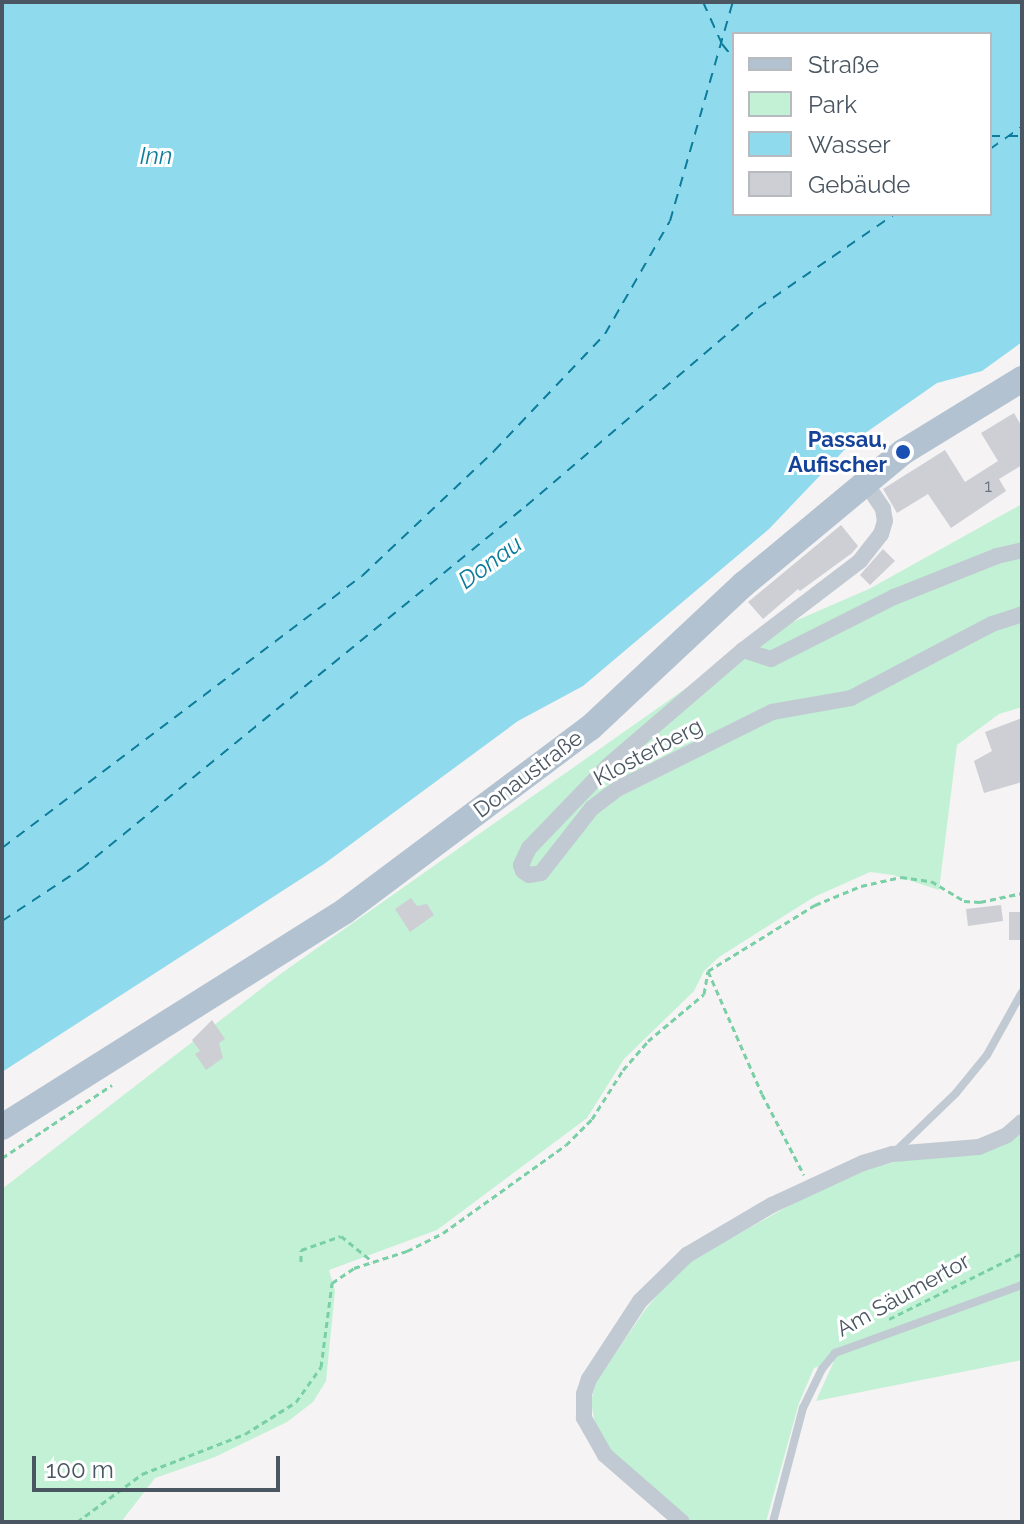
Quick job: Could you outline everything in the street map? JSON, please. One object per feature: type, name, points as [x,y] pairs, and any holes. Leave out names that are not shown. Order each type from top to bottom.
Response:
[{"type":"main road","name":"Donaustraße","points":[[2,1127],[369,893],[590,728],[744,584],[903,452],[1022,379]]},
{"type":"street","name":"Klosterberg","points":[[865,482],[883,509],[881,534],[860,561],[743,650],[586,787],[529,848],[521,865],[523,871],[529,875],[541,873],[592,808],[619,788],[772,712],[851,698],[992,624],[1022,614]]},
{"type":"street","points":[[743,650],[771,659],[894,597],[997,556],[1022,550]]},
{"type":"street","points":[[682,1522],[617,1467],[596,1444],[584,1418],[584,1394],[589,1379],[640,1301],[678,1263],[733,1226],[863,1163],[893,1154],[979,1147],[1007,1135],[1022,1122]]},
{"type":"lane","points":[[893,1154],[956,1093],[987,1055],[1022,992]]},
{"type":"lane","name":"Am Säumertor","points":[[773,1522],[803,1408],[822,1369],[835,1353],[1022,1285]]},
{"type":"path","points":[[77,1522],[142,1474],[245,1434],[296,1402],[321,1367],[332,1283],[372,1261],[407,1251],[443,1233],[566,1145],[592,1119],[623,1070],[648,1041],[704,994],[708,971],[815,905],[861,886],[901,877],[931,881],[964,901],[980,902],[1022,893]]},
{"type":"path","points":[[708,971],[756,1082],[811,1188]]},
{"type":"path","points":[[301,1262],[301,1250],[341,1236],[372,1261]]},
{"type":"path","name":"Am Säumertor","points":[[889,1319],[1022,1253]]},
{"type":"green space","points":[[1022,504],[1022,707],[999,714],[957,745],[939,890],[893,875],[870,872],[814,897],[719,957],[704,971],[694,991],[624,1059],[587,1118],[437,1230],[329,1270],[335,1291],[326,1381],[313,1402],[287,1422],[215,1457],[155,1478],[121,1522],[2,1522],[2,1189],[279,975],[760,636],[869,589]]},
{"type":"green space","points":[[1022,1128],[1022,1360],[816,1401],[834,1361],[814,1368],[799,1403],[766,1522],[690,1522],[610,1451],[596,1428],[591,1403],[595,1383],[645,1310],[682,1265],[805,1197],[861,1171]]},
{"type":"water","points":[[2,2],[1022,2],[1022,342],[982,371],[937,383],[851,443],[769,529],[583,686],[518,721],[324,864],[2,1072]]},
{"type":"building","points":[[1014,413],[1022,427],[1022,465],[999,479],[1006,491],[951,528],[928,494],[897,513],[883,489],[945,450],[965,482],[998,461],[981,433]]},
{"type":"building","points":[[841,525],[858,546],[800,591],[798,589],[763,619],[748,602]]},
{"type":"building","points":[[883,549],[895,561],[870,585],[860,575]]},
{"type":"building","points":[[1022,718],[1022,782],[984,793],[974,761],[992,751],[985,732]]},
{"type":"building","points":[[411,898],[417,906],[427,904],[434,915],[410,932],[395,909]]},
{"type":"building","points":[[1001,905],[1003,921],[968,926],[966,909]]},
{"type":"building","points":[[1009,912],[1022,912],[1022,940],[1009,940]]},
{"type":"building","points":[[212,1020],[225,1039],[219,1043],[223,1058],[206,1070],[195,1054],[200,1051],[192,1040]]},
{"type":"ferry route","points":[[703,2],[722,44],[732,56]]},
{"type":"ferry route","points":[[2,848],[362,576],[494,451],[605,334],[670,221],[733,2]]},
{"type":"ferry route","points":[[992,148],[1022,127]]},
{"type":"ferry route","points":[[992,136],[1022,136]]},
{"type":"ferry route","points":[[2,921],[81,869],[526,506],[758,308],[892,216]]},
{"type":"place","name":"Passau, Aufischer","points":[[903,452]]},
{"type":"water label","name":"Inn","points":[[156,156]]},
{"type":"water label","name":"Donau","points":[[490,562]]}]
